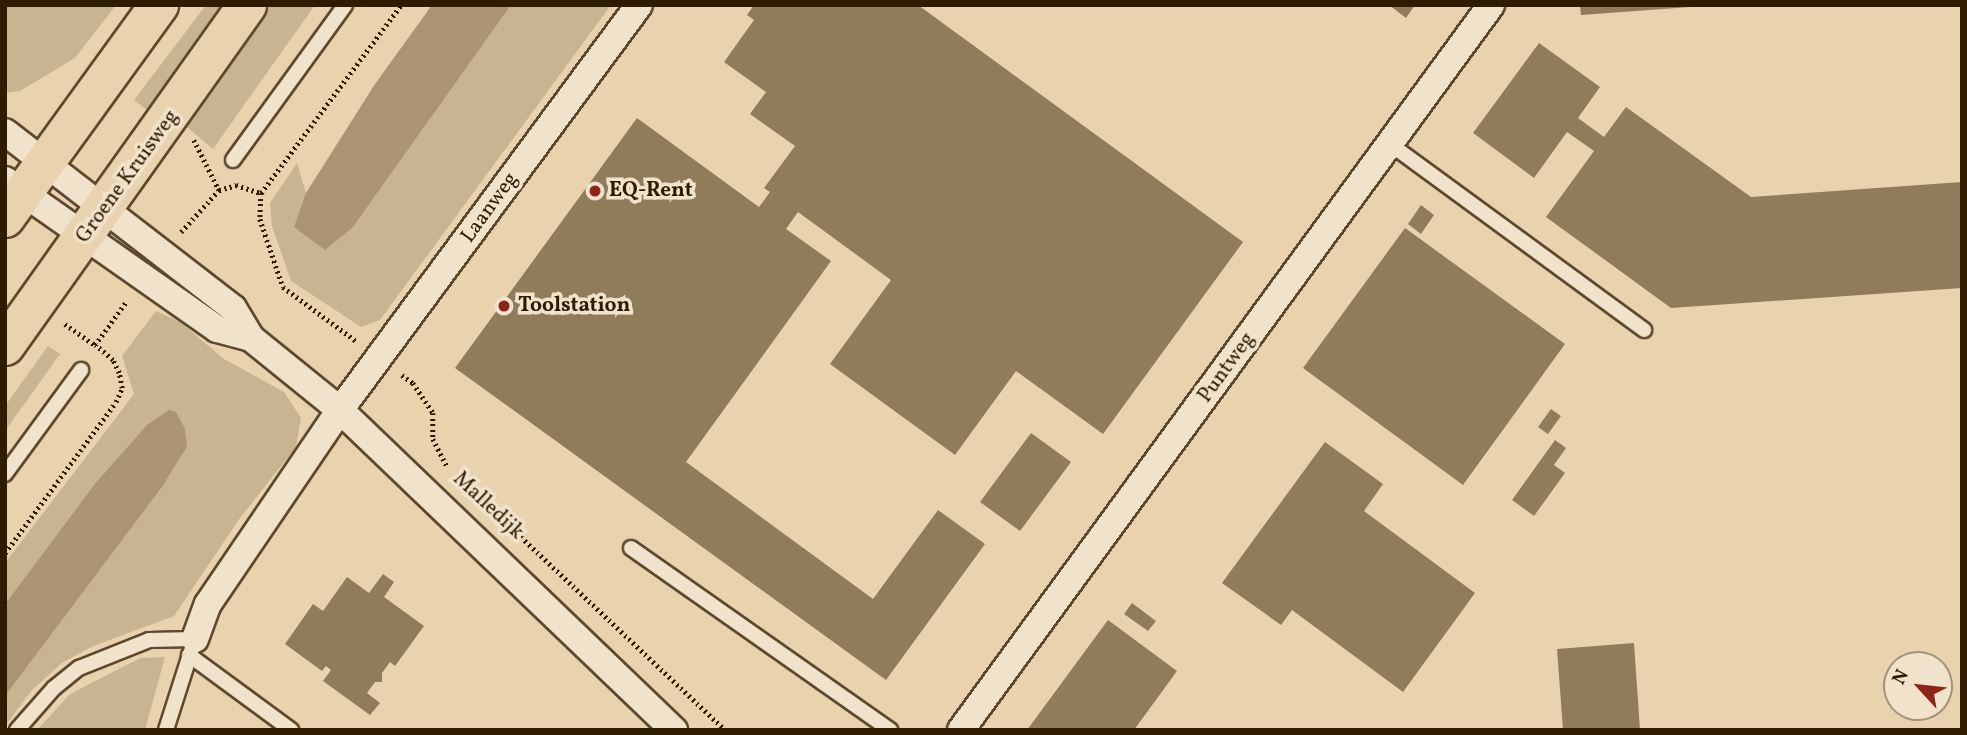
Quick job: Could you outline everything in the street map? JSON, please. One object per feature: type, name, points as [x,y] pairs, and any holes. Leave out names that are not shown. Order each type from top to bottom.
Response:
[{"type":"main road","points":[[11,197],[44,162],[159,5]]},
{"type":"main road","name":"Groene Kruisweg","points":[[5,346],[106,208],[247,5]]},
{"type":"street","name":"Laanweg","points":[[340,410],[639,5]]},
{"type":"street","name":"Puntweg","points":[[961,730],[1491,5]]},
{"type":"street","name":"Malledijk","points":[[5,132],[233,308],[251,338],[340,410],[674,730]]},
{"type":"street","name":"Malledijk","points":[[11,197],[84,239],[216,329],[251,338]]},
{"type":"street","points":[[192,647],[208,604],[340,410]]},
{"type":"lane","points":[[233,160],[345,5]]},
{"type":"lane","points":[[1390,144],[1644,330]]},
{"type":"lane","points":[[5,474],[81,370]]},
{"type":"lane","points":[[631,548],[890,730]]},
{"type":"lane","points":[[17,730],[54,688],[79,668],[149,640],[192,647],[291,730]]},
{"type":"lane","points":[[166,730],[192,647]]},
{"type":"path","points":[[201,128],[194,139],[219,190]]},
{"type":"path","name":"Malledijk","points":[[261,193],[260,219],[283,287],[414,383],[433,413],[437,448],[455,475]]},
{"type":"path","name":"Malledijk","points":[[475,493],[725,730]]},
{"type":"shaded area","points":[[5,5],[116,5],[75,58],[20,91],[5,93]]},
{"type":"shaded area","points":[[206,5],[226,5],[152,114],[134,100]]},
{"type":"shaded area","points":[[270,5],[315,5],[213,149],[187,127]]},
{"type":"shaded area","points":[[432,5],[511,5],[353,227],[325,250],[294,227],[306,193],[375,84]]},
{"type":"shaded area","points":[[511,5],[611,5],[380,320],[361,327],[291,281],[272,226],[270,203],[297,163],[306,193],[295,228],[353,227]]},
{"type":"shaded area","points":[[156,311],[180,322],[224,359],[284,392],[301,418],[296,447],[240,518],[174,616],[91,647],[62,663],[32,690],[5,726],[5,696],[162,487],[187,447],[176,412],[94,485],[5,604],[5,563],[134,394],[122,356]]},
{"type":"shaded area","points":[[48,346],[60,354],[5,431],[5,406]]},
{"type":"shaded area","points":[[169,410],[176,412],[185,429],[187,447],[162,487],[5,696],[5,604],[94,485],[147,425]]},
{"type":"shaded area","points":[[165,657],[145,730],[37,730],[70,694],[140,658]]},
{"type":"building","points":[[754,5],[918,5],[1243,242],[1103,434],[1016,371],[955,455],[830,364],[891,280],[798,212],[786,229],[831,261],[686,462],[873,599],[938,510],[985,544],[886,680],[455,368],[637,118],[759,207],[770,192],[764,188],[795,146],[750,114],[766,92],[724,62],[754,20],[747,15]]},
{"type":"building","points":[[1389,5],[1415,5],[1406,18]]},
{"type":"building","points":[[1580,5],[1690,5],[1690,7],[1581,15]]},
{"type":"building","points":[[1539,43],[1600,87],[1578,118],[1604,137],[1626,107],[1751,197],[1962,182],[1962,288],[1671,308],[1546,217],[1594,151],[1567,132],[1534,178],[1473,133]]},
{"type":"building","points":[[1421,205],[1434,215],[1421,234],[1408,224]]},
{"type":"building","points":[[1405,228],[1565,344],[1463,485],[1303,368]]},
{"type":"building","points":[[1551,409],[1561,416],[1548,434],[1538,427]]},
{"type":"building","points":[[1031,433],[1071,462],[1020,531],[980,502]]},
{"type":"building","points":[[1555,440],[1566,448],[1554,465],[1565,473],[1534,516],[1512,500]]},
{"type":"building","points":[[1325,442],[1383,484],[1364,511],[1475,593],[1403,692],[1292,610],[1281,625],[1222,583]]},
{"type":"building","points":[[383,574],[394,582],[384,597],[424,626],[395,666],[390,662],[382,673],[382,682],[375,682],[367,693],[380,703],[370,715],[323,681],[331,670],[326,666],[322,671],[285,644],[313,604],[323,611],[347,577],[369,593]]},
{"type":"building","points":[[1132,603],[1156,621],[1148,631],[1124,614]]},
{"type":"building","points":[[1108,620],[1177,671],[1134,730],[1027,730]]},
{"type":"building","points":[[1634,643],[1640,730],[1563,730],[1557,649]]},
{"type":"place","name":"EQ-Rent","points":[[595,191]]},
{"type":"place","name":"Toolstation","points":[[504,306]]}]
